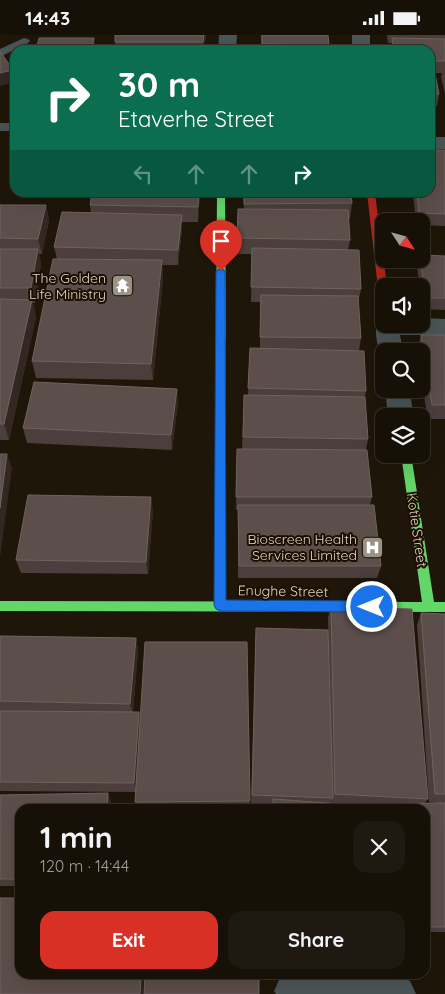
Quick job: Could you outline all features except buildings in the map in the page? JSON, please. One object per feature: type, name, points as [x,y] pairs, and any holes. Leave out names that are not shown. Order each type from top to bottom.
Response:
[{"type":"street","points":[[220,605],[221,197]]},
{"type":"street","points":[[372,197],[382,278]]},
{"type":"street","points":[[430,326],[445,327]]},
{"type":"street","name":"Kotie Street","points":[[407,463],[429,607]]},
{"type":"street","name":"Enughe Street","points":[[0,606],[445,607]]},
{"type":"street","points":[[293,991],[397,994]]},
{"type":"lane","points":[[17,45],[24,41]]},
{"type":"traffic: fast","points":[[221,197],[221,339]]},
{"type":"traffic: fast","points":[[407,463],[429,607]]},
{"type":"traffic: fast","points":[[0,606],[445,607]]},
{"type":"traffic: jam","points":[[372,197],[382,278]]},
{"type":"traffic: jam","points":[[220,605],[221,339]]},
{"type":"place","name":"The Golden Life Ministry","points":[[122,286]]},
{"type":"place","name":"Bioscreen Health Services Limited","points":[[373,547]]},
{"type":"route","points":[[221,271],[220,605],[372,607]]}]
